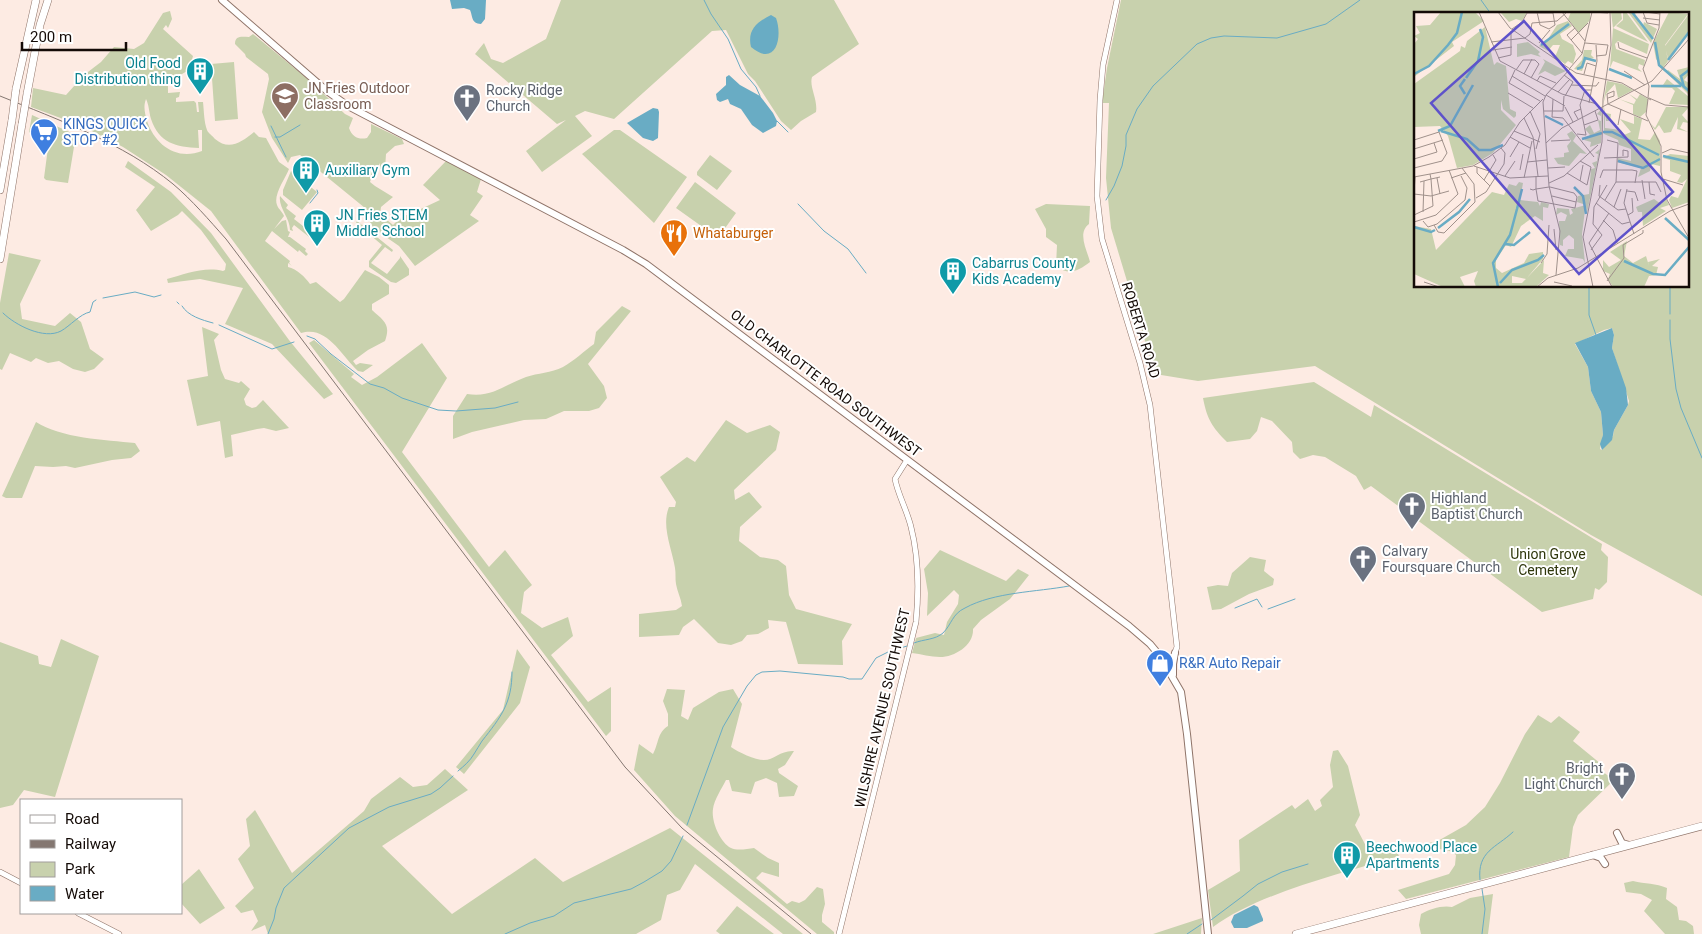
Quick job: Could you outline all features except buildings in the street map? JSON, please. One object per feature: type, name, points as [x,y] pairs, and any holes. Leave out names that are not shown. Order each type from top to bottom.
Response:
[{"type":"highway","points":[[0,190],[16,89],[36,0]]},
{"type":"highway","points":[[0,259],[27,94],[40,25],[48,0]]},
{"type":"highway","points":[[1296,934],[1702,826]]},
{"type":"main road","name":"OLD CHARLOTTE ROAD SOUTHWEST","points":[[222,0],[327,91],[348,106],[636,258],[1129,626],[1150,644],[1165,663],[1181,692],[1208,934]]},
{"type":"main road","points":[[1174,679],[1173,664],[1175,653]]},
{"type":"main road","points":[[1617,833],[1620,841],[1628,845]]},
{"type":"main road","points":[[1593,855],[1601,858],[1605,864]]},
{"type":"street","name":"ROBERTA ROAD","points":[[1117,0],[1103,65],[1101,85],[1098,127],[1098,218],[1102,239],[1140,363],[1150,406],[1174,612],[1177,647],[1175,653]]},
{"type":"street","points":[[1,178],[13,179]]},
{"type":"street","name":"WILSHIRE AVENUE SOUTHWEST","points":[[839,934],[916,622],[918,600],[917,558],[910,525],[895,479],[907,460]]},
{"type":"street","points":[[1165,663],[1175,653]]},
{"type":"street","points":[[0,872],[20,882]]},
{"type":"street","points":[[80,914],[119,934]]},
{"type":"green space","points":[[561,0],[834,0],[859,44],[812,77],[816,112],[791,130],[781,121],[755,81],[748,74],[726,30],[712,31],[614,119],[585,111],[575,116],[592,136],[542,172],[526,151],[566,120],[557,124],[475,54],[484,43],[491,59],[503,63],[546,39]]},
{"type":"green space","points":[[1121,0],[1702,0],[1702,596],[1591,535],[1315,366],[1198,381],[1155,374],[1111,228],[1106,178],[1109,103],[1102,103]],"holes":[[[1612,328],[1614,335],[1612,348],[1629,401],[1614,430],[1613,436],[1602,450],[1600,449],[1603,435],[1601,412],[1591,391],[1588,367],[1575,344]]]},
{"type":"green space","points":[[170,11],[172,19],[168,28],[166,25],[163,29],[193,56],[189,70],[168,82],[168,93],[180,92],[176,102],[194,101],[197,112],[199,112],[198,102],[203,102],[207,130],[220,143],[235,144],[254,132],[259,137],[266,138],[279,162],[289,169],[280,187],[276,201],[284,216],[274,229],[282,221],[286,220],[288,231],[290,232],[288,237],[306,249],[305,251],[308,254],[306,256],[299,250],[298,252],[272,231],[265,241],[290,261],[289,263],[292,266],[288,263],[288,267],[295,270],[310,284],[316,282],[340,302],[365,270],[389,285],[389,294],[372,304],[372,310],[383,320],[387,327],[385,341],[353,361],[356,365],[360,363],[373,365],[363,372],[358,371],[326,337],[318,333],[301,333],[211,211],[166,175],[123,147],[82,126],[31,107],[33,88],[66,95],[114,47],[134,49],[144,43],[163,13]],"holes":[[[146,99],[151,119],[159,134],[176,145],[199,148],[198,130],[202,130],[202,151],[184,154],[168,149],[161,144],[147,121],[144,107]]]},
{"type":"green space","points":[[253,34],[309,80],[345,114],[353,118],[349,128],[354,136],[361,139],[367,138],[371,132],[371,124],[402,139],[404,144],[395,146],[386,154],[385,169],[380,169],[380,163],[377,169],[374,170],[370,182],[393,197],[381,207],[380,214],[393,225],[403,215],[408,215],[440,200],[423,185],[446,161],[481,179],[477,192],[483,196],[470,215],[479,221],[415,266],[399,246],[373,228],[365,208],[300,155],[291,157],[288,163],[272,138],[262,112],[269,79],[268,74],[246,57],[235,44],[236,39],[249,37]]},
{"type":"green space","points":[[234,62],[238,119],[215,121],[211,64]]},
{"type":"green space","points":[[32,115],[76,135],[68,183],[46,180],[44,178],[49,140],[38,138],[29,132]]},
{"type":"green space","points":[[614,130],[620,130],[687,177],[654,223],[582,154]]},
{"type":"green space","points":[[710,155],[732,171],[717,190],[697,175],[697,172]]},
{"type":"green space","points":[[128,161],[171,192],[211,233],[289,340],[333,394],[324,399],[272,344],[225,324],[243,288],[200,279],[168,283],[167,279],[195,271],[209,269],[223,271],[226,264],[201,230],[182,211],[151,231],[136,210],[155,187],[125,167]]},
{"type":"green space","points":[[291,171],[317,192],[302,210],[283,195],[283,190]]},
{"type":"green space","points":[[695,182],[736,213],[718,238],[676,208]]},
{"type":"green space","points":[[280,196],[288,205],[286,208],[296,216],[294,219],[321,240],[319,243],[315,238],[313,240],[294,225],[293,231],[290,230]]},
{"type":"green space","points":[[1046,204],[1090,206],[1089,224],[1085,228],[1083,237],[1090,262],[1081,268],[1069,272],[1056,266],[1057,245],[1046,237],[1046,229],[1035,209]]},
{"type":"green space","points":[[357,221],[393,250],[392,252],[385,247],[371,263],[387,274],[400,256],[409,269],[409,275],[396,283],[391,282],[369,267],[369,261],[382,245],[356,223]]},
{"type":"green space","points":[[9,253],[41,260],[20,304],[22,319],[55,326],[70,313],[81,322],[90,349],[104,359],[94,369],[85,372],[73,369],[59,361],[48,363],[36,358],[31,362],[10,353],[2,370],[0,369],[0,303]]},
{"type":"green space","points":[[622,306],[631,311],[588,364],[604,386],[607,398],[599,408],[589,411],[564,411],[546,419],[524,420],[472,432],[453,439],[453,416],[467,394],[484,394],[498,390],[526,377],[554,371],[563,367],[594,344],[596,332]]},
{"type":"green space","points":[[202,327],[219,334],[214,340],[221,370],[225,379],[239,383],[241,381],[250,389],[244,399],[246,405],[252,408],[256,407],[263,400],[289,428],[276,431],[264,428],[231,435],[233,456],[225,458],[220,421],[197,426],[187,380],[208,376]]},
{"type":"green space","points":[[314,340],[354,374],[351,377],[362,385],[377,377],[422,343],[447,378],[402,452],[489,567],[505,550],[532,585],[524,592],[521,613],[542,628],[568,617],[573,636],[551,655],[588,702],[611,687],[611,731],[606,736],[309,343]]},
{"type":"green space","name":"Union Grove Cemetery","points":[[1314,382],[1371,417],[1374,405],[1602,544],[1601,550],[1608,557],[1607,582],[1599,590],[1595,588],[1593,599],[1542,612],[1371,486],[1364,490],[1356,476],[1325,457],[1313,455],[1300,459],[1293,452],[1292,442],[1272,421],[1261,417],[1257,431],[1250,439],[1227,442],[1217,432],[1211,422],[1206,412],[1203,398]]},
{"type":"green space","points":[[726,420],[747,433],[770,425],[780,432],[776,450],[734,490],[735,500],[749,492],[762,507],[740,527],[739,541],[760,557],[778,560],[786,566],[789,595],[796,609],[852,624],[842,641],[843,665],[798,664],[786,622],[768,620],[769,628],[758,634],[747,635],[742,641],[731,645],[718,643],[694,619],[683,627],[679,635],[639,637],[639,614],[676,610],[682,606],[676,584],[675,568],[666,522],[669,507],[675,507],[676,502],[660,477],[687,457],[695,462]]},
{"type":"green space","points":[[36,422],[70,435],[135,443],[140,451],[131,458],[75,468],[66,466],[35,466],[22,498],[6,498],[2,496]]},
{"type":"green space","points":[[940,550],[1006,581],[1018,569],[1029,575],[1010,599],[981,620],[973,629],[967,645],[952,655],[933,657],[912,653],[916,638],[935,633],[944,635],[947,622],[958,604],[959,595],[954,590],[927,616],[928,593],[924,569]]},
{"type":"green space","points":[[1250,557],[1266,560],[1264,571],[1274,579],[1273,585],[1249,594],[1221,609],[1212,610],[1207,587],[1228,586],[1232,573]]},
{"type":"green space","points":[[61,639],[99,656],[55,797],[24,790],[13,805],[0,808],[0,642],[38,656],[39,664],[51,667]]},
{"type":"green space","points":[[517,649],[530,667],[520,703],[464,774],[456,767],[503,710]]},
{"type":"green space","points":[[667,689],[685,690],[681,716],[688,720],[693,708],[719,692],[733,689],[742,704],[731,747],[756,759],[764,760],[785,752],[794,751],[785,765],[778,769],[779,773],[798,786],[794,796],[779,797],[777,783],[766,778],[755,782],[751,794],[732,791],[729,780],[726,780],[716,798],[713,819],[723,841],[731,848],[739,850],[754,848],[779,863],[779,877],[762,872],[756,878],[787,904],[792,901],[799,903],[805,900],[817,887],[823,889],[825,904],[822,922],[834,934],[817,934],[675,816],[634,770],[639,744],[653,754],[660,735],[668,726],[668,714],[663,701]]},
{"type":"green space","points":[[1538,715],[1551,723],[1559,716],[1580,732],[1573,741],[1601,764],[1599,769],[1614,780],[1578,815],[1573,827],[1569,857],[1406,899],[1398,890],[1449,874],[1455,865],[1456,855],[1452,852],[1437,849],[1415,852],[1418,844],[1436,842],[1466,825],[1485,807],[1500,783],[1525,734]]},
{"type":"green space","points":[[1338,750],[1348,766],[1360,815],[1355,825],[1368,850],[1383,852],[1396,850],[1399,856],[1327,877],[1278,894],[1232,915],[1213,927],[1208,890],[1240,871],[1239,840],[1292,805],[1295,809],[1308,799],[1315,811],[1322,806],[1320,800],[1333,787],[1330,765],[1333,751]]},
{"type":"green space","points":[[445,769],[468,790],[382,846],[452,914],[535,858],[563,882],[670,828],[803,934],[783,934],[695,864],[680,890],[667,895],[661,920],[636,934],[268,934],[265,925],[251,931],[258,921],[253,910],[241,913],[235,906],[254,888],[238,859],[250,846],[246,819],[255,810],[292,873],[364,811],[371,799],[400,777],[413,787],[427,785]]},
{"type":"green space","points":[[199,869],[225,908],[200,924],[182,904],[182,884]]},
{"type":"green space","points":[[1633,881],[1667,888],[1666,899],[1677,907],[1679,920],[1686,921],[1693,926],[1694,934],[1665,934],[1644,911],[1652,900],[1641,894],[1626,892],[1624,883]]},
{"type":"green space","points":[[1493,894],[1488,934],[1421,934],[1419,925],[1421,914],[1436,908],[1452,907],[1470,898]]},
{"type":"green space","points":[[737,906],[774,934],[720,934],[716,931]]},
{"type":"green space","points":[[1202,918],[1201,934],[1153,934]]},
{"type":"water","points":[[450,0],[486,0],[485,19],[481,24],[475,22],[470,10],[464,8],[452,9]]},
{"type":"water","points":[[771,15],[776,18],[778,26],[779,34],[776,48],[766,54],[760,53],[751,47],[750,36],[757,24]]},
{"type":"water","points":[[729,75],[740,85],[760,96],[773,113],[777,121],[776,126],[763,133],[752,125],[741,109],[730,104],[728,99],[720,102],[717,100],[716,94],[726,85],[726,77]]},
{"type":"water","points":[[653,108],[658,109],[659,112],[658,138],[653,141],[643,138],[627,123]]},
{"type":"water","points":[[1612,328],[1614,335],[1612,348],[1626,388],[1628,405],[1614,430],[1612,440],[1602,450],[1600,444],[1603,435],[1601,412],[1591,391],[1588,367],[1575,343]]},
{"type":"water","points":[[1254,905],[1258,907],[1263,921],[1247,928],[1234,928],[1231,922],[1234,915]]},
{"type":"waterway","points":[[704,0],[728,39],[741,69],[756,87],[760,96]]},
{"type":"waterway","points":[[1106,200],[1122,166],[1126,135],[1137,109],[1153,86],[1197,44],[1211,38],[1224,36],[1277,38],[1326,24],[1360,0]]},
{"type":"waterway","points":[[1481,0],[1490,12]]},
{"type":"waterway","points":[[775,122],[777,121],[788,132]]},
{"type":"waterway","points":[[275,137],[280,137],[300,125]]},
{"type":"waterway","points":[[271,126],[286,157]]},
{"type":"waterway","points":[[310,203],[318,193],[317,190]]},
{"type":"waterway","points":[[798,204],[824,231],[848,249],[866,273]]},
{"type":"waterway","points":[[1589,288],[1589,315],[1596,335]]},
{"type":"waterway","points":[[1670,288],[1670,314]]},
{"type":"waterway","points":[[103,298],[135,292],[154,297],[161,295]]},
{"type":"waterway","points":[[3,313],[8,318],[30,330],[46,334],[54,333],[61,331],[90,312],[93,302],[96,300]]},
{"type":"waterway","points":[[182,306],[192,315],[213,323]]},
{"type":"waterway","points":[[1670,320],[1670,339],[1676,389],[1681,408],[1702,458]]},
{"type":"waterway","points":[[219,325],[272,349],[294,342]]},
{"type":"waterway","points":[[307,336],[315,339],[370,384],[384,388],[402,398],[438,410],[456,411],[495,408],[518,402]]},
{"type":"waterway","points":[[914,643],[940,635],[946,630],[957,613],[976,603],[1002,596],[1069,586]]},
{"type":"waterway","points":[[1235,608],[1257,599],[1262,607]]},
{"type":"waterway","points":[[1268,609],[1295,599]]},
{"type":"waterway","points":[[687,825],[723,727],[747,686],[756,675],[762,672],[780,671],[862,679],[876,658],[907,646]]},
{"type":"waterway","points":[[458,771],[471,759],[504,709],[510,692],[512,672]]},
{"type":"waterway","points":[[268,934],[284,888],[349,828],[389,807],[431,794],[453,776]]},
{"type":"waterway","points":[[1480,880],[1481,863],[1485,856],[1513,832]]},
{"type":"waterway","points":[[505,934],[530,923],[554,916],[574,903],[631,889],[644,882],[662,871],[671,861],[683,836]]},
{"type":"waterway","points":[[1211,920],[1258,884],[1282,872],[1308,864]]},
{"type":"waterway","points":[[1482,889],[1485,909],[1482,934]]},
{"type":"waterway","points":[[1187,934],[1202,924]]},
{"type":"railway","points":[[0,96],[112,144],[154,169],[194,203],[226,239],[625,767],[682,828],[811,934]]},
{"type":"place","name":"Old Food Distribution thing","points":[[200,95]]},
{"type":"place","name":"JN Fries Outdoor Classroom","points":[[285,120]]},
{"type":"place","name":"Rocky Ridge Church","points":[[467,122]]},
{"type":"place","name":"KINGS QUICK STOP #2","points":[[44,156]]},
{"type":"place","name":"Auxiliary Gym","points":[[306,194]]},
{"type":"place","name":"JN Fries STEM Middle School","points":[[317,247]]},
{"type":"place","name":"Whataburger","points":[[674,257]]},
{"type":"place","name":"Cabarrus County Kids Academy","points":[[953,295]]},
{"type":"place","name":"Highland Baptist Church","points":[[1412,530]]},
{"type":"place","name":"Calvary Foursquare Church","points":[[1363,583]]},
{"type":"place","name":"R&R Auto Repair","points":[[1160,687]]},
{"type":"place","name":"Bright Light Church","points":[[1622,800]]},
{"type":"place","name":"Beechwood Place Apartments","points":[[1347,879]]}]
